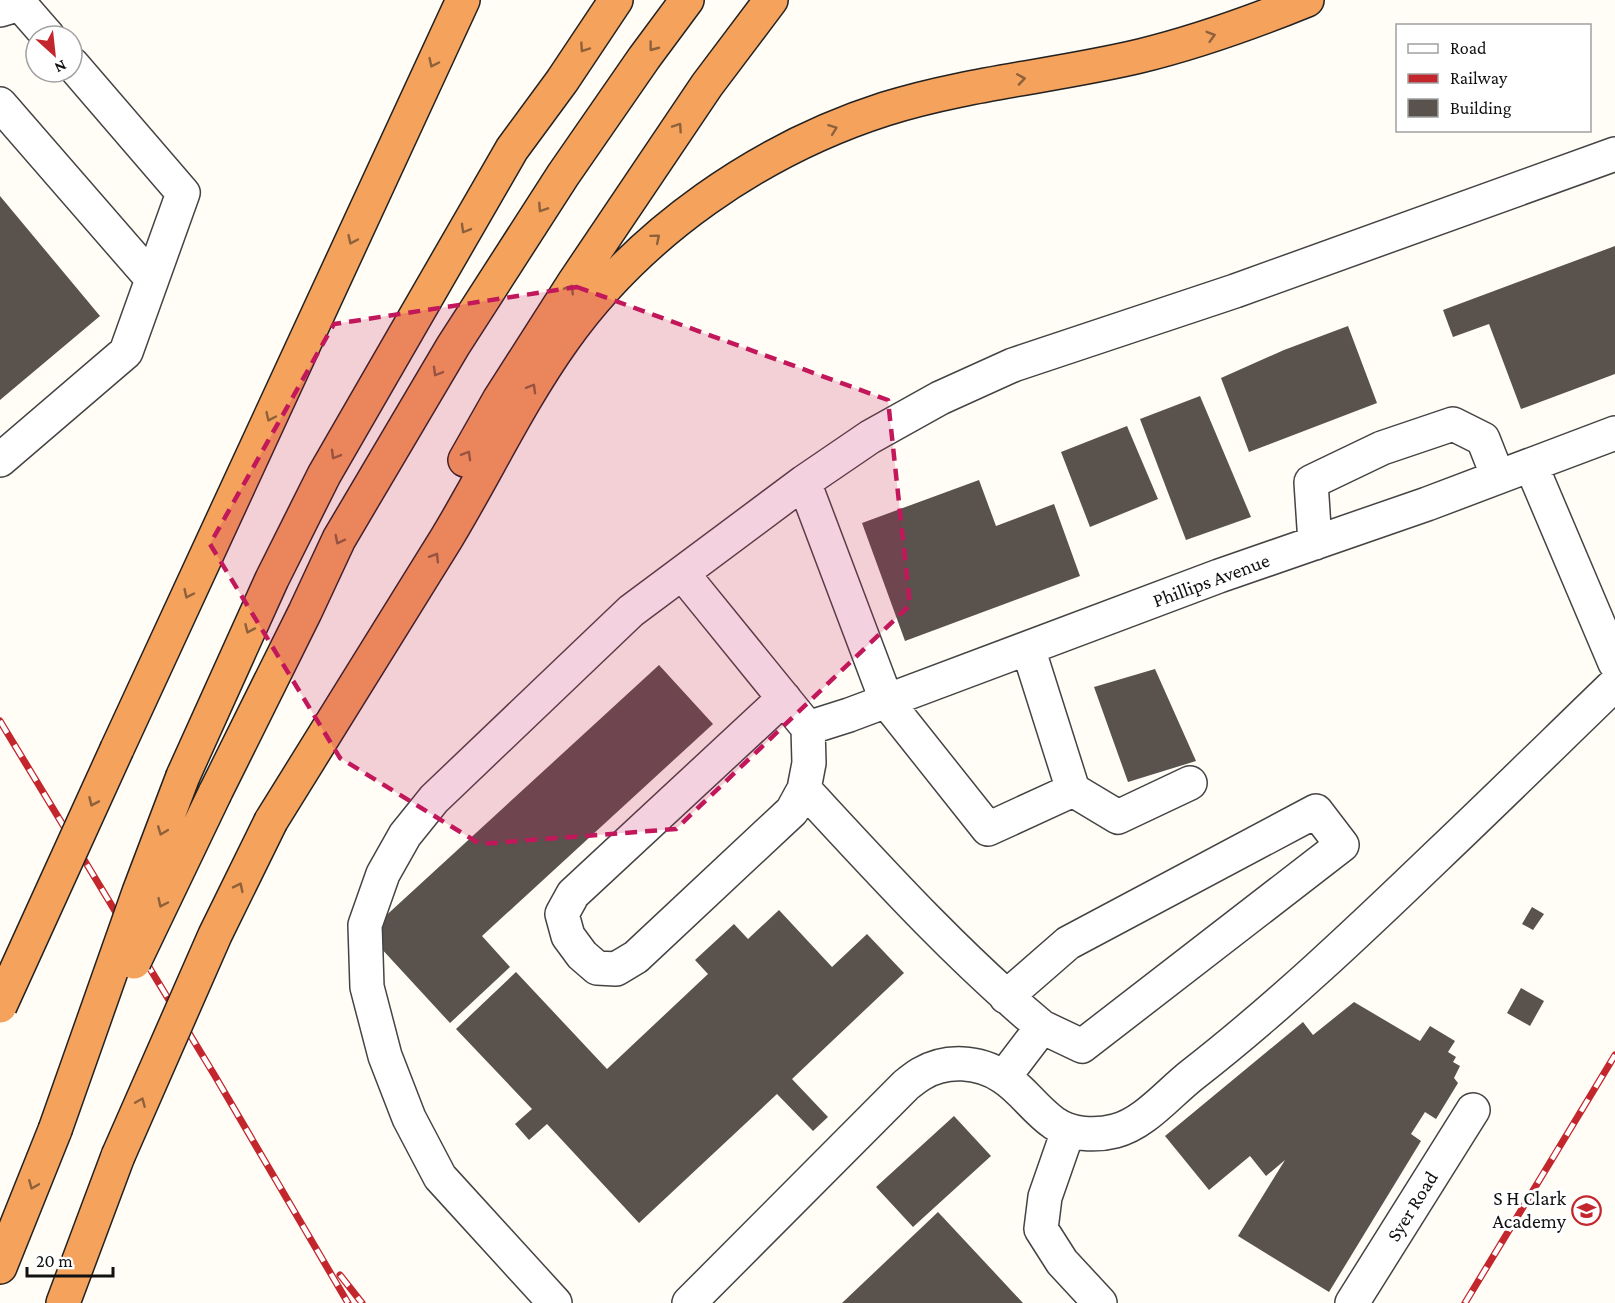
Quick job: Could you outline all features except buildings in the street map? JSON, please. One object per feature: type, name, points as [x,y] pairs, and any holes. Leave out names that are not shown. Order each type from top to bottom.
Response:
[{"type":"highway","points":[[0,1267],[55,1130],[139,892],[183,776],[272,579],[324,475],[512,149],[562,81],[616,0]]},
{"type":"highway","points":[[55,1130],[339,539],[453,346],[563,175],[687,0]]},
{"type":"highway","points":[[63,1303],[118,1156],[215,935],[346,671],[499,400],[574,281],[707,85],[771,0]]},
{"type":"highway","points":[[271,821],[447,537],[536,381],[564,338],[596,298],[650,243],[699,202],[743,173],[818,135],[884,109],[967,88],[1142,56],[1225,32],[1307,0]]},
{"type":"highway","points":[[0,1006],[460,5]]},
{"type":"highway","points":[[70,1303],[118,1156]]},
{"type":"street","points":[[0,10],[20,4],[38,24]]},
{"type":"street","points":[[0,460],[126,352],[183,193],[84,78]]},
{"type":"street","points":[[0,104],[152,279]]},
{"type":"street","points":[[555,1303],[440,1177],[409,1118],[385,1056],[367,987],[365,925],[383,874],[405,835],[434,799],[631,611],[804,482],[870,437],[939,398],[1013,365],[1235,291],[1615,154]]},
{"type":"street","points":[[1315,543],[1311,482],[1382,448],[1453,424],[1483,439],[1498,477]]},
{"type":"street","name":"Phillips Avenue","points":[[808,728],[887,702],[1219,576],[1427,504],[1615,433]]},
{"type":"street","points":[[1531,465],[1615,663]]},
{"type":"street","points":[[804,482],[887,702],[988,829],[1073,790]]},
{"type":"street","points":[[682,573],[784,698],[808,728],[809,763],[804,789],[792,811],[636,957],[615,969],[597,968],[582,955],[568,936],[562,914],[573,894],[784,698]]},
{"type":"street","points":[[1028,648],[1073,790],[1118,817],[1190,783]]},
{"type":"street","points":[[699,1300],[906,1085],[921,1074],[943,1065],[966,1063],[988,1068],[1005,1077],[1054,1124],[1068,1131],[1092,1134],[1116,1131],[1138,1122],[1294,992],[1615,684]]},
{"type":"street","points":[[804,789],[883,874],[1006,997],[1042,1027],[1082,1046],[1342,844],[1316,812],[1068,943],[1006,997]]},
{"type":"street","points":[[1005,1077],[1042,1027]]},
{"type":"street","name":"Syer Road","points":[[1352,1303],[1473,1110]]},
{"type":"street","points":[[1068,1131],[1045,1197],[1041,1229],[1062,1262],[1100,1303]]},
{"type":"highlighted area","points":[[577,287],[888,400],[910,605],[676,829],[480,844],[340,758],[210,544],[334,324]]},
{"type":"railway","points":[[0,721],[215,1076],[348,1303]]},
{"type":"railway","points":[[1465,1303],[1615,1055]]},
{"type":"railway","points":[[340,1275],[362,1303]]},
{"type":"place","name":"S H Clark Academy","points":[[1587,1210]]}]
